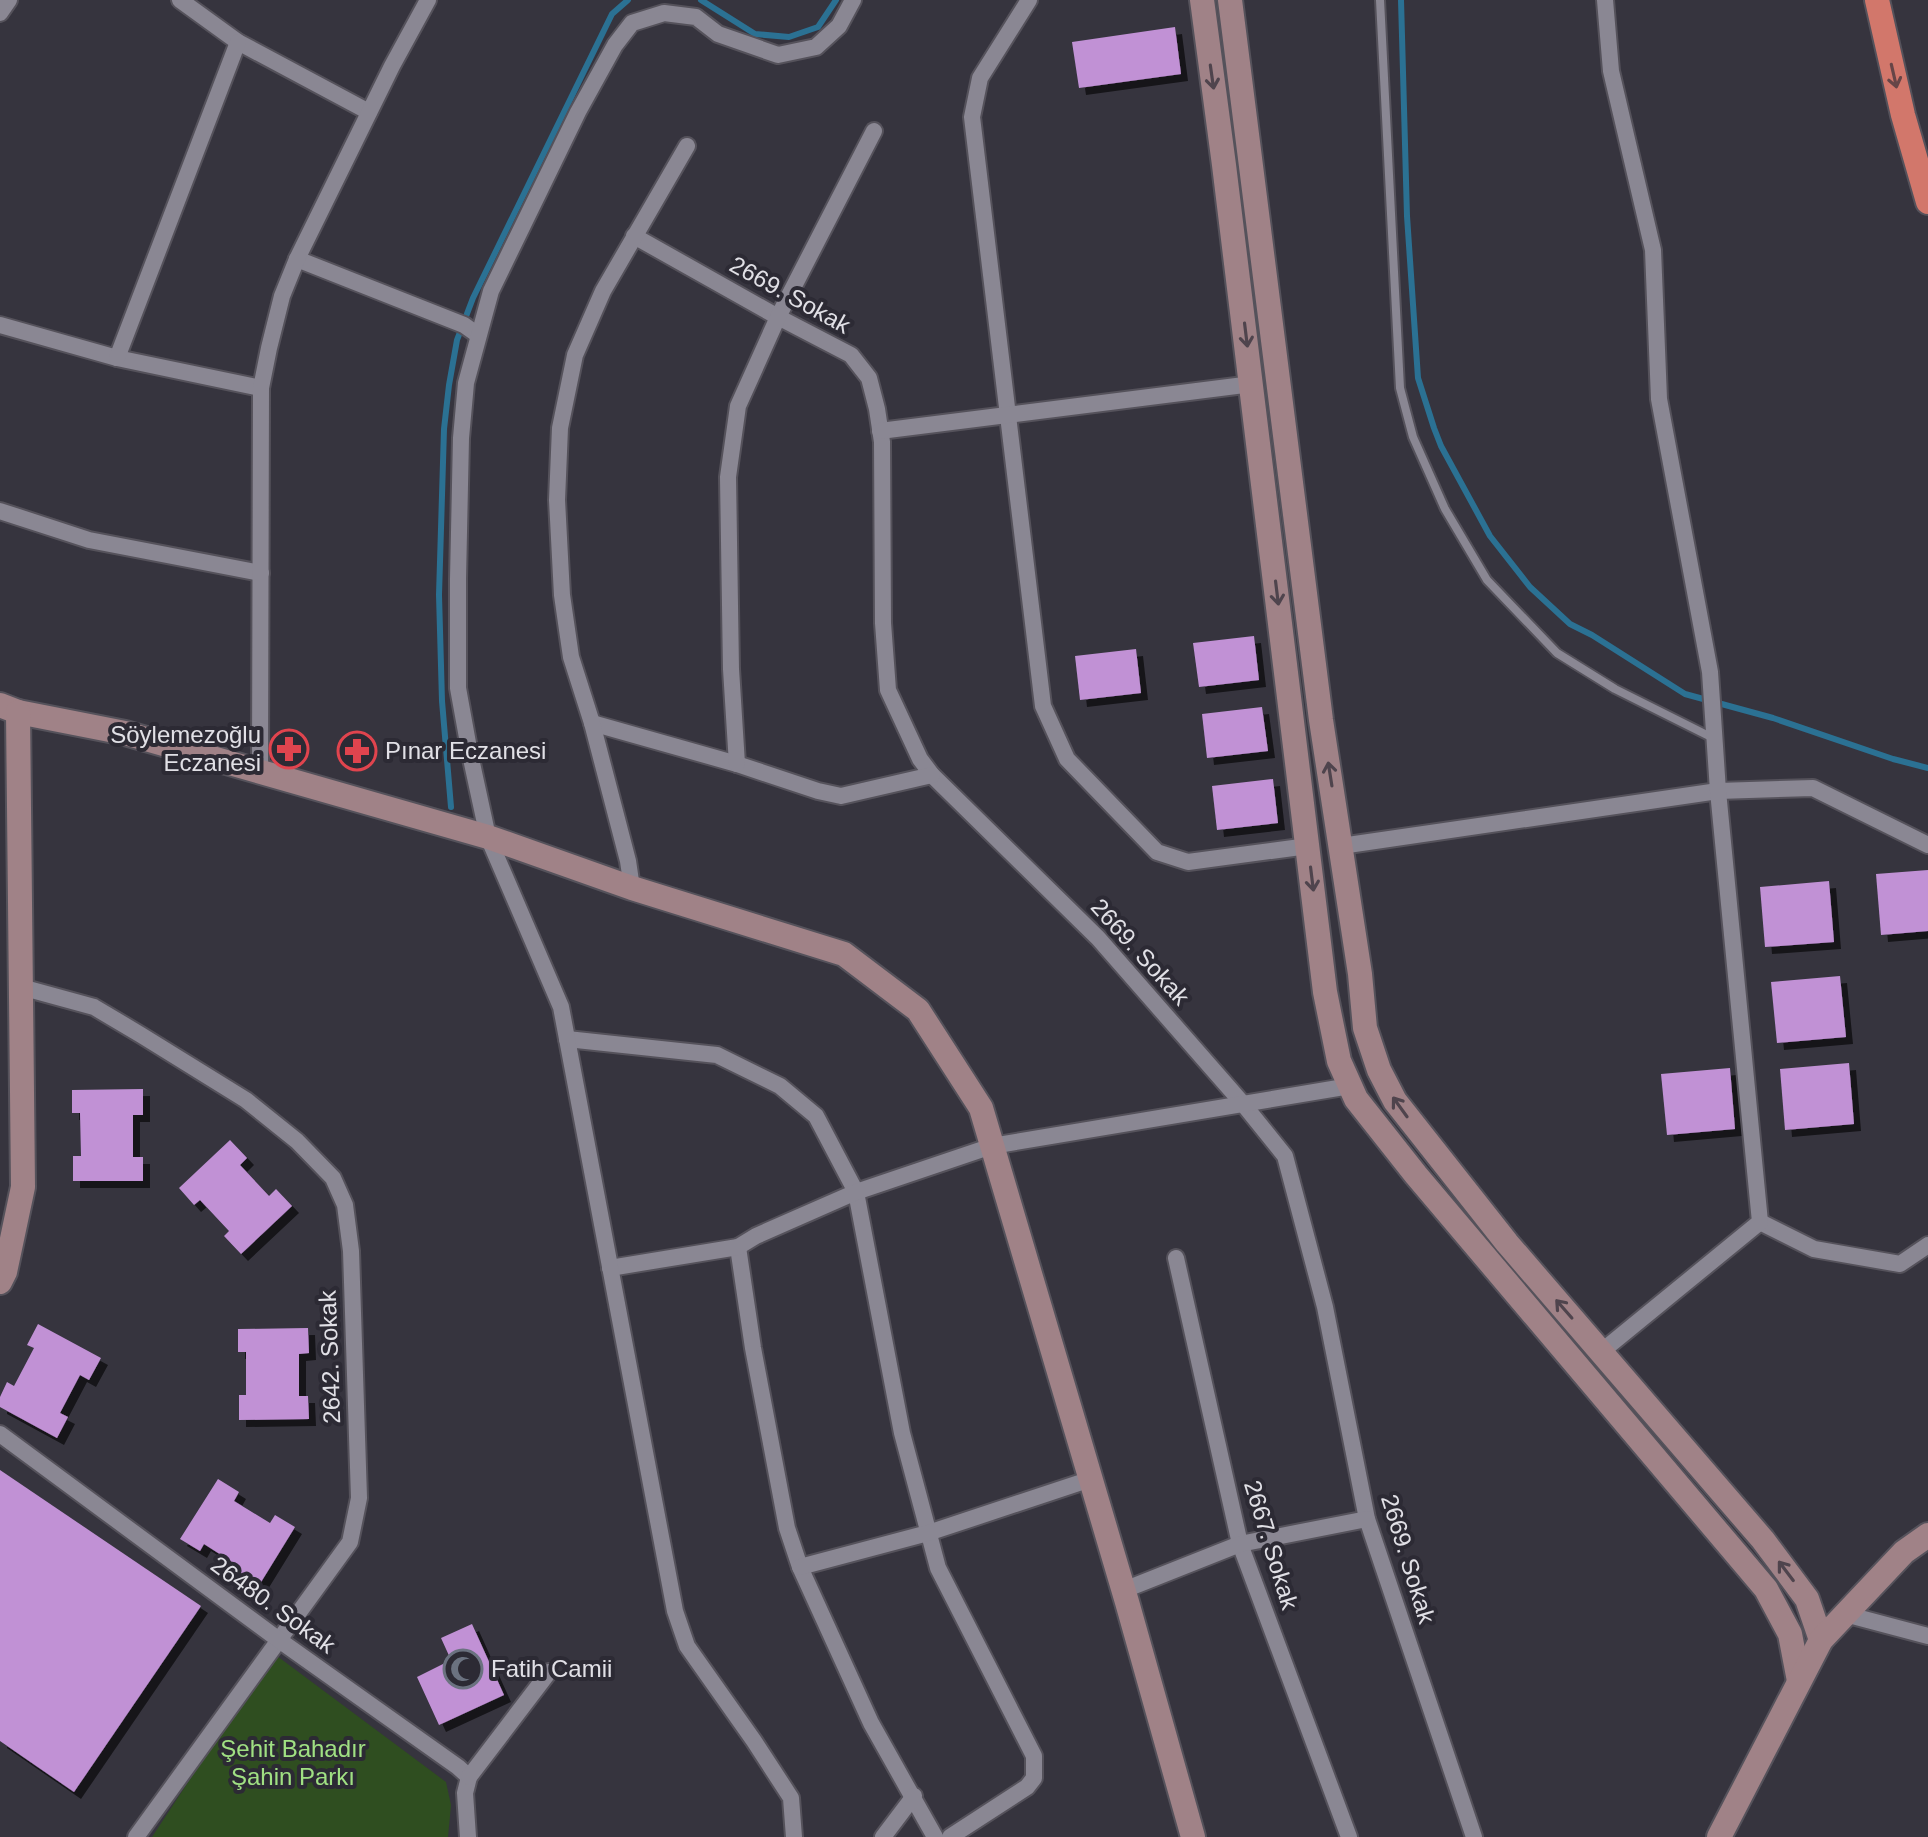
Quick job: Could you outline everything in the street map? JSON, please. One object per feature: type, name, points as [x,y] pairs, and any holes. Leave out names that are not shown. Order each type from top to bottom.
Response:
[{"type":"highway","points":[[1877,0],[1903,115],[1928,202]]},
{"type":"street","points":[[0,13],[9,0]]},
{"type":"street","points":[[180,0],[238,42],[369,112]]},
{"type":"street","points":[[260,773],[261,388],[269,348],[282,296],[297,259],[428,0]]},
{"type":"street","points":[[794,1837],[791,1798],[687,1646],[675,1611],[561,1007],[488,837],[458,688],[461,438],[466,383],[491,291],[578,112],[615,45],[632,23],[664,13],[696,17],[718,34],[778,55],[816,47],[839,26],[853,0]]},
{"type":"street","points":[[1029,0],[980,78],[972,117],[1043,706],[1067,759],[1157,852],[1188,862],[1308,846]]},
{"type":"street","points":[[1202,0],[1325,992],[1339,1061],[1356,1099],[1416,1175],[1766,1589],[1790,1634],[1799,1681]]},
{"type":"street","points":[[1230,0],[1321,720],[1360,974],[1365,1028],[1379,1070],[1395,1101],[1507,1243],[1763,1540],[1807,1599],[1821,1640]]},
{"type":"street","points":[[1605,0],[1611,71],[1653,250],[1659,399],[1710,672],[1718,791],[1760,1222]]},
{"type":"street","points":[[117,358],[238,42]]},
{"type":"street","points":[[737,764],[731,669],[728,477],[738,406],[778,317],[874,131]]},
{"type":"street","points":[[632,888],[628,861],[592,723],[571,657],[562,595],[557,500],[560,428],[575,355],[603,291],[687,146]]},
{"type":"street","name":"2669. Sokak","points":[[634,236],[851,355],[869,378],[880,431],[883,623],[888,690],[920,759],[932,775],[1098,938],[1285,1156],[1325,1307],[1367,1519],[1474,1837]]},
{"type":"street","points":[[297,259],[464,325],[478,335]]},
{"type":"street","points":[[0,325],[117,358],[261,388]]},
{"type":"street","points":[[880,431],[1252,384]]},
{"type":"street","points":[[0,511],[89,540],[261,573]]},
{"type":"street","points":[[0,1282],[5,1272],[23,1187],[21,987],[9,708],[125,733],[488,837],[632,888],[844,954],[918,1010],[981,1108],[1124,1590],[1193,1837]]},
{"type":"street","points":[[592,723],[841,796],[932,775]]},
{"type":"street","points":[[1341,846],[1718,791],[1813,788],[1928,845]]},
{"type":"street","name":"2642. Sokak","points":[[21,987],[94,1007],[246,1100],[297,1141],[333,1178],[345,1205],[351,1251],[359,1498],[350,1542],[136,1837]]},
{"type":"street","points":[[567,1039],[717,1055],[780,1086],[816,1116],[856,1192],[902,1433],[938,1568],[1034,1756],[1034,1778],[1027,1787],[950,1837]]},
{"type":"street","points":[[610,1268],[738,1247],[856,1192],[992,1146],[1350,1086]]},
{"type":"street","points":[[1601,1352],[1760,1222]]},
{"type":"street","points":[[1760,1222],[1814,1249],[1900,1264],[1928,1245]]},
{"type":"street","points":[[738,1247],[753,1348],[787,1528],[800,1567],[871,1723],[935,1837]]},
{"type":"street","name":"2667. Sokak","points":[[1176,1258],[1240,1544],[1349,1837]]},
{"type":"street","name":"26480. Sokak","points":[[0,1434],[469,1777]]},
{"type":"street","points":[[800,1567],[928,1533],[1091,1479]]},
{"type":"street","points":[[1124,1590],[1240,1544],[1367,1519]]},
{"type":"street","points":[[1719,1837],[1821,1640],[1904,1552],[1928,1535]]},
{"type":"street","points":[[1845,1614],[1928,1636]]},
{"type":"street","points":[[468,1837],[465,1793],[469,1777],[549,1672]]},
{"type":"street","points":[[883,1837],[914,1796]]},
{"type":"lane","points":[[1380,0],[1400,388],[1413,437],[1445,509],[1487,580],[1557,653],[1615,689],[1714,738]]},
{"type":"green space","name":"Şehit Bahadır Şahin Parkı","points":[[273,1653],[446,1782],[451,1805],[448,1837],[152,1837]]},
{"type":"building","points":[[1175,27],[1181,74],[1079,88],[1072,42]]},
{"type":"building","points":[[1254,636],[1259,680],[1199,687],[1193,643]]},
{"type":"building","points":[[1136,649],[1141,693],[1080,700],[1075,656]]},
{"type":"building","points":[[1262,707],[1268,751],[1207,758],[1202,714]]},
{"type":"building","points":[[1273,779],[1278,823],[1217,830],[1212,786]]},
{"type":"building","points":[[1928,870],[1928,931],[1881,935],[1876,874]]},
{"type":"building","points":[[1829,881],[1834,942],[1765,947],[1760,887]]},
{"type":"building","points":[[1840,976],[1846,1037],[1777,1043],[1771,982]]},
{"type":"building","points":[[1849,1063],[1854,1124],[1785,1130],[1780,1069]]},
{"type":"building","points":[[1730,1068],[1735,1129],[1667,1135],[1661,1074]]},
{"type":"building","points":[[143,1089],[143,1115],[133,1115],[133,1157],[143,1157],[143,1181],[73,1181],[73,1156],[81,1156],[80,1113],[72,1113],[72,1090]]},
{"type":"building","points":[[230,1140],[247,1158],[240,1165],[269,1196],[276,1189],[292,1206],[241,1254],[224,1236],[229,1231],[200,1200],[194,1205],[179,1188]]},
{"type":"building","points":[[38,1324],[101,1358],[89,1380],[80,1375],[60,1413],[68,1417],[57,1438],[0,1407],[0,1397],[7,1382],[14,1386],[34,1348],[27,1345]]},
{"type":"building","points":[[308,1328],[309,1353],[299,1354],[299,1396],[308,1396],[309,1419],[239,1420],[239,1395],[246,1395],[246,1352],[238,1352],[238,1329]]},
{"type":"building","points":[[0,1470],[201,1606],[74,1792],[0,1741]]},
{"type":"building","points":[[218,1479],[239,1492],[234,1501],[270,1523],[275,1515],[295,1527],[258,1587],[236,1573],[240,1567],[204,1544],[200,1551],[180,1539]]},
{"type":"building","name":"Fatih Camii","points":[[472,1624],[504,1695],[439,1725],[417,1677],[451,1660],[441,1638]]},
{"type":"waterway","points":[[451,807],[442,701],[439,595],[444,429],[457,340],[473,298],[612,14],[628,0]]},
{"type":"waterway","points":[[701,0],[755,34],[789,37],[818,27],[836,0]]},
{"type":"waterway","points":[[1401,0],[1407,216],[1418,378],[1441,446],[1490,536],[1530,587],[1570,624],[1685,694],[1773,718],[1928,768]]},
{"type":"place","name":"Söylemezoğlu Eczanesi","points":[[289,749]]},
{"type":"place","name":"Pınar Eczanesi","points":[[357,751]]},
{"type":"place","name":"Fatih Camii","points":[[463,1669]]}]
